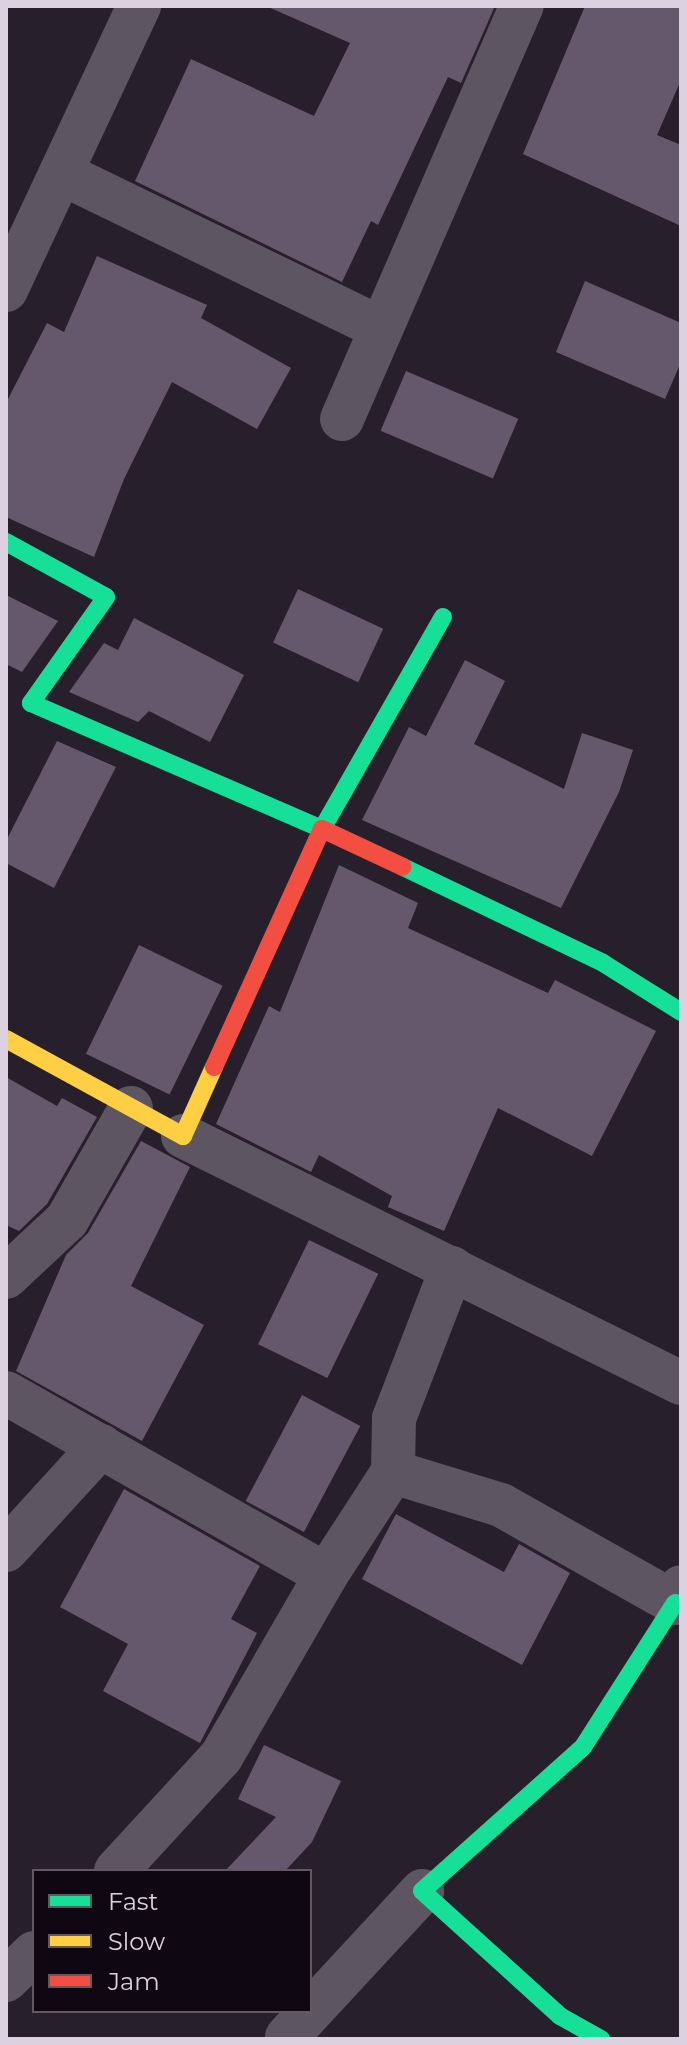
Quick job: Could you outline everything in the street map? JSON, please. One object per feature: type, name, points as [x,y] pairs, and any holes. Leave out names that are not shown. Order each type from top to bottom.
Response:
[{"type":"street","points":[[6,290],[139,6]]},
{"type":"street","points":[[342,419],[522,6]]},
{"type":"street","points":[[61,173],[380,328]]},
{"type":"street","points":[[6,542],[106,597],[18,699],[322,829],[603,963],[681,1012]]},
{"type":"street","points":[[183,1136],[322,829],[443,617]]},
{"type":"street","points":[[6,1039],[183,1136],[681,1383]]},
{"type":"street","points":[[6,1277],[67,1220],[131,1108]]},
{"type":"street","points":[[118,1869],[221,1757],[326,1575],[393,1472],[394,1418],[452,1268]]},
{"type":"street","points":[[6,1393],[326,1575]]},
{"type":"street","points":[[6,1550],[101,1446]]},
{"type":"street","points":[[312,2010],[422,1891],[583,1747],[678,1595],[501,1505],[393,1472]]},
{"type":"street","points":[[422,1891],[560,2016],[601,2039]]},
{"type":"street","points":[[6,1980],[32,1955]]},
{"type":"street","points":[[287,2037],[309,2013]]},
{"type":"building","points":[[266,6],[495,6],[461,83],[448,77],[378,225],[371,221],[342,282],[135,181],[191,59],[314,116],[350,43]]},
{"type":"building","points":[[585,6],[681,6],[681,80],[657,135],[681,145],[681,226],[523,154]]},
{"type":"building","points":[[97,256],[207,305],[201,318],[291,368],[257,429],[172,382],[124,479],[94,557],[6,517],[6,403],[47,323],[64,332]]},
{"type":"building","points":[[585,281],[681,323],[681,362],[665,399],[556,352]]},
{"type":"building","points":[[406,371],[518,419],[493,479],[381,431]]},
{"type":"building","points":[[298,589],[383,629],[358,682],[273,642]]},
{"type":"building","points":[[6,595],[58,621],[22,672],[6,664]]},
{"type":"building","points":[[134,618],[244,675],[210,742],[149,711],[138,722],[69,692],[104,643],[118,650]]},
{"type":"building","points":[[465,660],[505,681],[474,744],[564,789],[582,733],[633,750],[619,792],[561,908],[362,820],[409,727],[426,736]]},
{"type":"building","points":[[57,741],[116,767],[54,888],[6,863],[6,841]]},
{"type":"building","points":[[339,865],[418,903],[408,928],[548,993],[555,980],[656,1031],[592,1156],[498,1108],[444,1231],[388,1207],[392,1196],[319,1155],[311,1172],[216,1124],[269,1006],[280,1012]]},
{"type":"building","points":[[139,945],[223,986],[170,1095],[86,1054]]},
{"type":"building","points":[[6,1077],[57,1106],[62,1098],[97,1117],[47,1204],[19,1231],[6,1225]]},
{"type":"building","points":[[141,1141],[190,1167],[131,1286],[204,1325],[142,1441],[16,1371],[66,1255],[88,1233]]},
{"type":"building","points":[[309,1240],[378,1274],[327,1378],[258,1344]]},
{"type":"building","points":[[302,1395],[360,1426],[304,1532],[246,1501]]},
{"type":"building","points":[[124,1489],[260,1566],[231,1619],[257,1633],[200,1743],[103,1691],[128,1644],[60,1607]]},
{"type":"building","points":[[396,1514],[504,1572],[519,1544],[570,1573],[522,1665],[362,1579]]},
{"type":"building","points":[[264,1745],[341,1781],[312,1842],[287,1869],[227,1869],[276,1817],[238,1799]]},
{"type":"traffic: fast","points":[[6,542],[106,597],[31,703],[322,829],[443,617]]},
{"type":"traffic: fast","points":[[403,867],[603,963],[681,1012]]},
{"type":"traffic: fast","points":[[601,2039],[560,2016],[422,1891],[583,1747],[675,1603]]},
{"type":"traffic: slow","points":[[6,1039],[183,1136],[214,1067]]},
{"type":"traffic: jam","points":[[214,1067],[322,829],[403,867]]}]
